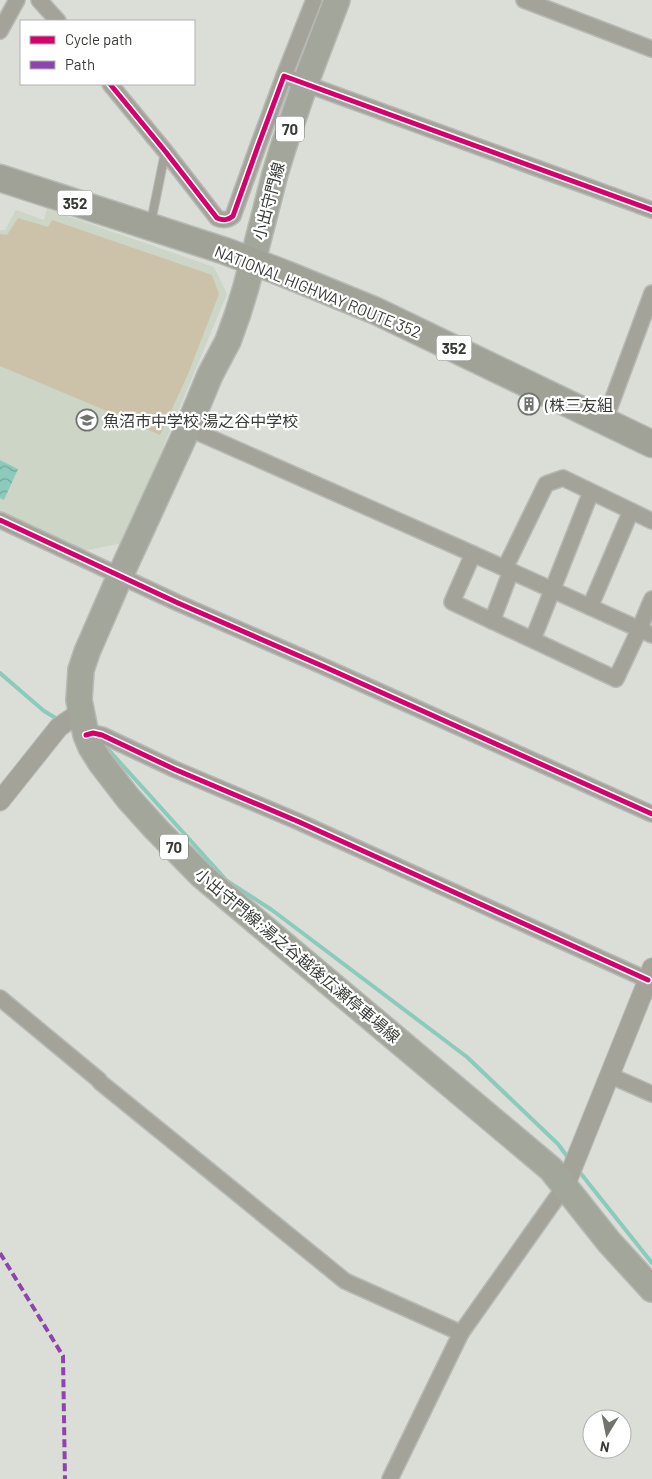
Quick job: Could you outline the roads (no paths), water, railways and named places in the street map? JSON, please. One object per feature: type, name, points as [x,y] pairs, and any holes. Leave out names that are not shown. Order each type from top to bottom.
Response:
[{"type":"highway","name":"NATIONAL HIGHWAY ROUTE 352","points":[[0,178],[252,261],[376,311],[652,444]]},
{"type":"main road","name":"小出守門線","points":[[252,261],[275,174],[295,80],[337,0]]},
{"type":"main road","name":"小出守門線;湯之谷越後広瀬停車場線","points":[[252,261],[238,313],[228,341],[210,375],[188,428],[120,576],[81,670],[79,695],[84,724],[91,747],[128,798],[201,875],[551,1169],[609,1242],[652,1289]]},
{"type":"street","points":[[0,30],[17,0]]},
{"type":"street","points":[[39,0],[57,20]]},
{"type":"street","points":[[111,85],[217,218],[223,221],[229,219],[234,216],[258,146],[295,80],[314,0]]},
{"type":"street","points":[[524,0],[652,50]]},
{"type":"street","points":[[295,80],[652,210]]},
{"type":"street","points":[[604,420],[652,293]]},
{"type":"street","points":[[188,428],[646,633]]},
{"type":"street","points":[[492,620],[508,570],[546,484],[563,478],[652,521]]},
{"type":"street","points":[[532,640],[591,492]]},
{"type":"street","points":[[590,607],[631,511]]},
{"type":"street","points":[[0,520],[178,603],[652,814]]},
{"type":"street","points":[[473,554],[452,602],[616,678],[646,633],[652,599]]},
{"type":"street","points":[[0,800],[59,726],[84,724],[93,732],[174,769],[650,974],[565,1186],[461,1333],[390,1479]]},
{"type":"street","points":[[0,998],[100,1082],[345,1281],[461,1333]]},
{"type":"street","points":[[609,1075],[652,1094]]},
{"type":"lane","points":[[150,227],[165,151]]},
{"type":"water","points":[[0,460],[18,469],[4,500],[0,498]]},
{"type":"waterway","points":[[0,673],[44,711],[54,717]]},
{"type":"waterway","points":[[106,747],[227,881],[272,910],[467,1057],[558,1144],[569,1159]]},
{"type":"waterway","points":[[578,1170],[652,1263]]},
{"type":"place","name":"(株三友組","points":[[529,404]]},
{"type":"place","name":"魚沼市中学校 湯之谷中学校","points":[[87,420]]}]
